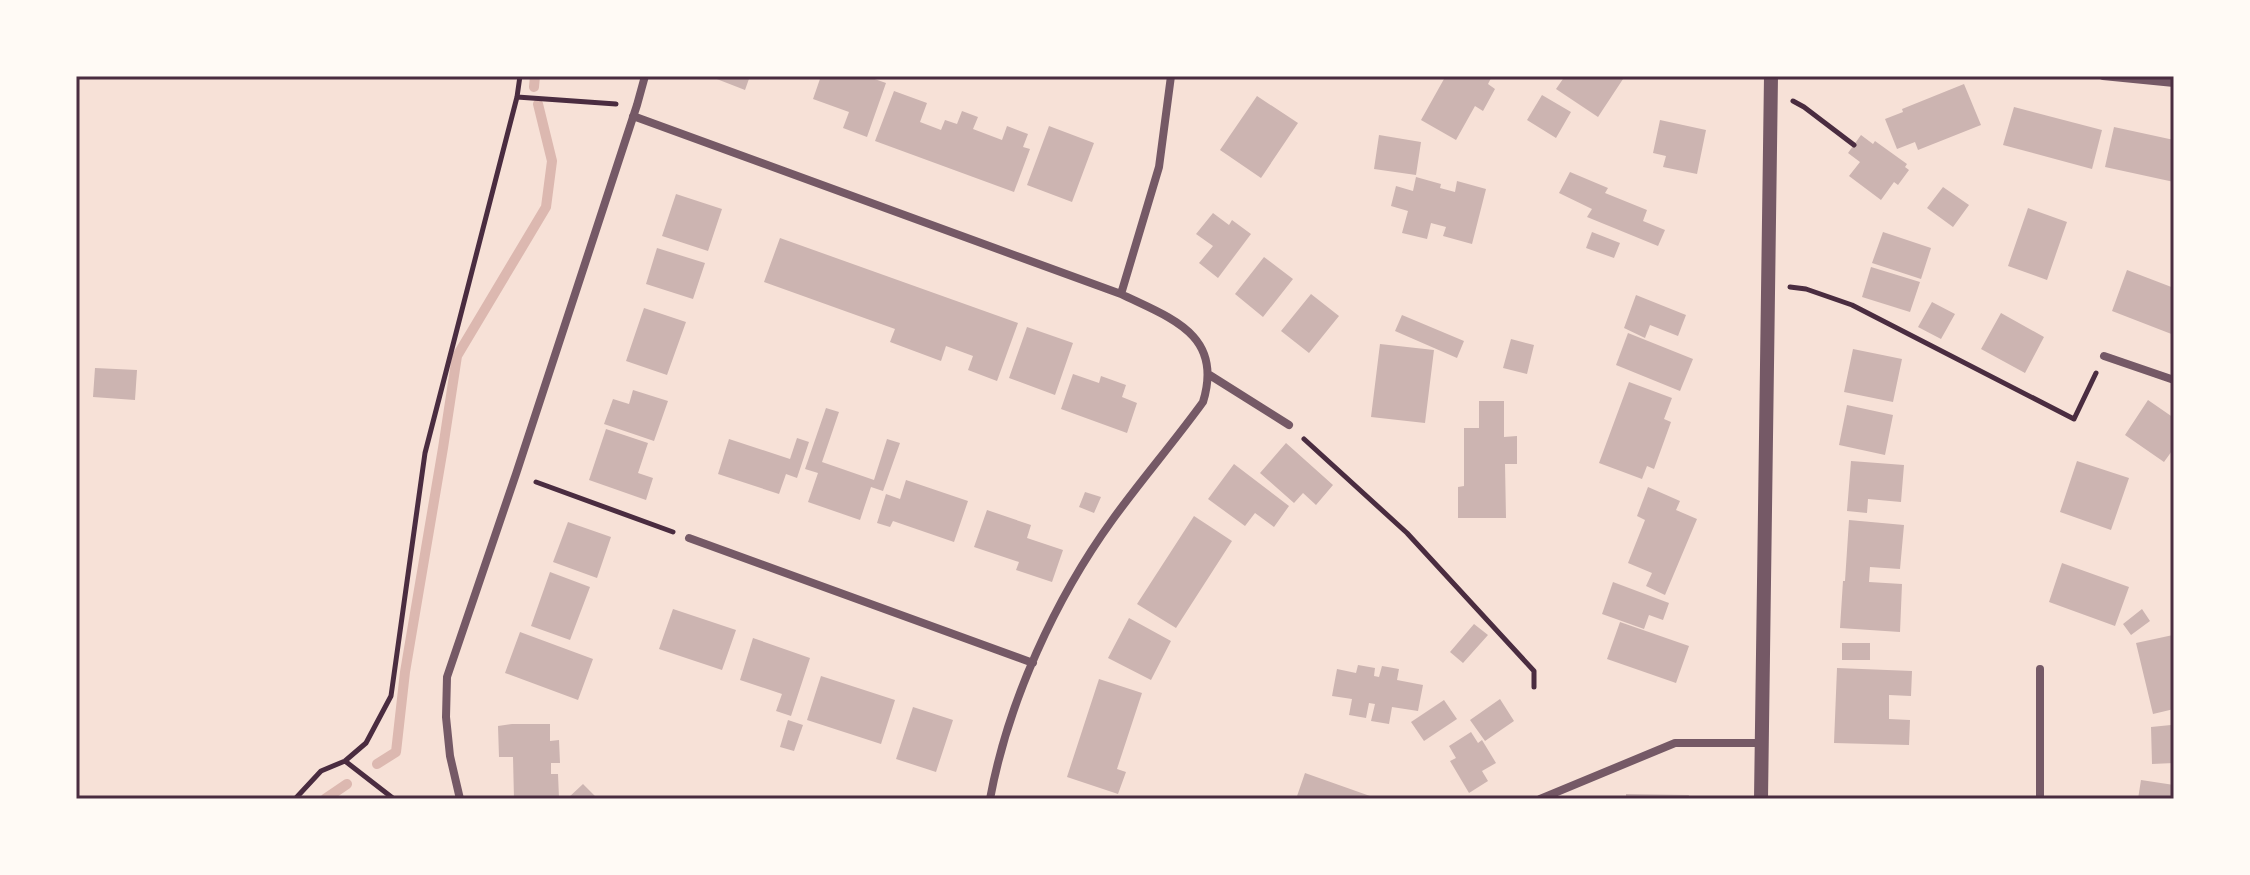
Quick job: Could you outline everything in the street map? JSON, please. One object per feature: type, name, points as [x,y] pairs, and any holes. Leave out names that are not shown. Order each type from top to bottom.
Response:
[{"type":"street","points":[[460,799],[450,756],[446,717],[447,677],[645,76]]},
{"type":"street","points":[[1121,294],[1159,167],[1171,76]]},
{"type":"street","points":[[1761,799],[1771,76]]},
{"type":"street","points":[[2103,76],[2174,83]]},
{"type":"street","points":[[633,116],[1121,294],[1185,327],[1203,349],[1208,374],[1203,402],[1112,520],[1054,616],[1009,728],[990,799]]},
{"type":"street","points":[[2104,356],[2174,380]]},
{"type":"street","points":[[1208,374],[1289,425]]},
{"type":"street","points":[[689,538],[1033,663]]},
{"type":"street","points":[[2040,669],[2040,799]]},
{"type":"street","points":[[1540,799],[1675,743],[1762,743]]},
{"type":"path","points":[[295,799],[321,771],[345,761],[366,743],[391,696],[425,453],[520,76]]},
{"type":"path","points":[[517,97],[637,105]]},
{"type":"path","points":[[1804,107],[1854,145]]},
{"type":"path","points":[[1769,285],[1806,289],[1852,305],[2074,419],[2104,356]]},
{"type":"path","points":[[1289,425],[1407,533],[1534,671],[1534,687]]},
{"type":"path","points":[[516,474],[689,538]]},
{"type":"path","points":[[345,761],[394,799]]},
{"type":"building","points":[[709,76],[750,76],[745,90]]},
{"type":"building","points":[[821,76],[866,76],[886,83],[867,137],[843,128],[849,112],[813,99]]},
{"type":"building","points":[[1438,76],[1492,76],[1488,84],[1495,89],[1483,111],[1475,106],[1456,140],[1421,120],[1444,79]]},
{"type":"building","points":[[1565,76],[1625,76],[1598,117],[1556,89]]},
{"type":"building","points":[[1964,84],[1981,125],[1918,150],[1915,142],[1897,149],[1885,119]]},
{"type":"building","points":[[894,91],[927,103],[920,122],[941,130],[945,120],[957,124],[962,111],[978,117],[973,129],[1002,140],[1007,126],[1028,134],[1023,147],[1030,149],[1014,192],[875,141]]},
{"type":"building","points":[[1542,95],[1571,112],[1556,138],[1527,120]]},
{"type":"building","points":[[1257,96],[1298,123],[1261,178],[1220,150]]},
{"type":"building","points":[[2014,107],[2102,130],[2092,169],[2003,145]]},
{"type":"building","points":[[1660,120],[1706,130],[1697,174],[1663,167],[1666,156],[1653,153]]},
{"type":"building","points":[[1049,126],[1094,143],[1072,202],[1027,185]]},
{"type":"building","points":[[2114,127],[2174,140],[2174,182],[2105,167]]},
{"type":"building","points":[[1379,135],[1421,142],[1416,175],[1374,169]]},
{"type":"building","points":[[1861,135],[1907,164],[1905,167],[1909,170],[1898,185],[1894,182],[1881,200],[1849,176],[1860,162],[1848,153]]},
{"type":"building","points":[[1570,172],[1608,188],[1605,193],[1647,210],[1643,221],[1665,230],[1658,246],[1587,217],[1592,209],[1559,193]]},
{"type":"building","points":[[1416,177],[1441,184],[1440,188],[1455,192],[1457,181],[1486,189],[1472,244],[1443,236],[1446,227],[1431,223],[1427,239],[1402,233],[1408,211],[1391,206],[1396,186],[1413,191]]},
{"type":"building","points":[[1943,187],[1969,205],[1953,227],[1927,208]]},
{"type":"building","points":[[676,194],[722,209],[708,251],[662,236]]},
{"type":"building","points":[[2028,208],[2067,222],[2047,280],[2008,266]]},
{"type":"building","points":[[1213,213],[1229,225],[1232,220],[1251,234],[1218,278],[1199,263],[1213,246],[1196,234]]},
{"type":"building","points":[[1592,232],[1620,243],[1614,258],[1586,248]]},
{"type":"building","points":[[1883,232],[1931,248],[1921,279],[1872,263]]},
{"type":"building","points":[[780,238],[1018,323],[997,381],[968,370],[973,356],[946,346],[941,361],[890,342],[895,329],[764,282]]},
{"type":"building","points":[[657,248],[705,263],[693,299],[646,284]]},
{"type":"building","points":[[1264,257],[1293,279],[1263,317],[1235,294]]},
{"type":"building","points":[[1871,267],[1920,282],[1910,312],[1862,297]]},
{"type":"building","points":[[2127,270],[2174,288],[2174,335],[2112,311]]},
{"type":"building","points":[[1311,294],[1339,316],[1309,353],[1281,331]]},
{"type":"building","points":[[1636,295],[1686,315],[1678,336],[1650,325],[1645,338],[1624,328]]},
{"type":"building","points":[[1932,302],[1955,314],[1941,339],[1918,327]]},
{"type":"building","points":[[644,308],[686,322],[667,375],[626,361]]},
{"type":"building","points":[[2001,313],[2044,337],[2025,373],[1981,349]]},
{"type":"building","points":[[1402,315],[1464,341],[1457,358],[1395,331]]},
{"type":"building","points":[[1027,327],[1073,343],[1055,395],[1009,378]]},
{"type":"building","points":[[1628,333],[1693,359],[1680,391],[1616,365]]},
{"type":"building","points":[[1511,339],[1534,345],[1527,374],[1503,368]]},
{"type":"building","points":[[1380,344],[1434,350],[1425,423],[1371,417]]},
{"type":"building","points":[[1853,349],[1902,359],[1893,402],[1844,392]]},
{"type":"building","points":[[95,368],[137,370],[135,400],[93,397]]},
{"type":"building","points":[[1073,374],[1099,383],[1101,376],[1126,385],[1122,397],[1137,403],[1127,433],[1061,409]]},
{"type":"building","points":[[1629,382],[1672,398],[1664,419],[1671,422],[1654,469],[1647,466],[1642,479],[1599,463]]},
{"type":"building","points":[[633,390],[668,401],[654,441],[604,424],[613,399],[629,404]]},
{"type":"building","points":[[2148,400],[2174,418],[2174,448],[2164,462],[2125,435]]},
{"type":"building","points":[[1479,401],[1504,401],[1504,437],[1517,436],[1517,464],[1505,464],[1506,518],[1458,518],[1458,487],[1464,486],[1464,428],[1479,428]]},
{"type":"building","points":[[1847,405],[1893,415],[1885,455],[1839,445]]},
{"type":"building","points":[[826,408],[839,412],[822,462],[874,480],[887,439],[900,443],[883,491],[871,487],[860,520],[808,502],[818,473],[805,469]]},
{"type":"building","points":[[606,429],[648,443],[638,473],[653,478],[646,500],[589,480]]},
{"type":"building","points":[[797,438],[809,442],[797,478],[786,474],[779,494],[718,474],[729,439],[790,459]]},
{"type":"building","points":[[1286,443],[1333,485],[1316,505],[1303,493],[1294,503],[1260,473]]},
{"type":"building","points":[[1851,461],[1904,465],[1901,502],[1868,499],[1867,513],[1847,511]]},
{"type":"building","points":[[2077,461],[2129,478],[2111,530],[2060,512]]},
{"type":"building","points":[[1234,464],[1289,506],[1274,527],[1255,513],[1245,526],[1208,499]]},
{"type":"building","points":[[906,480],[968,501],[954,542],[893,521],[890,527],[877,523],[886,494],[900,499]]},
{"type":"building","points":[[1648,487],[1680,501],[1676,510],[1697,519],[1665,595],[1646,586],[1652,573],[1628,563],[1645,520],[1637,516]]},
{"type":"building","points":[[1085,492],[1101,497],[1094,513],[1079,507]]},
{"type":"building","points":[[987,510],[1031,525],[1027,538],[1063,550],[1052,582],[1016,570],[1019,562],[974,547]]},
{"type":"building","points":[[1194,516],[1232,541],[1176,628],[1137,604]]},
{"type":"building","points":[[1849,520],[1904,525],[1900,569],[1870,567],[1869,582],[1902,584],[1900,632],[1840,628]]},
{"type":"building","points":[[568,522],[611,537],[597,578],[553,562]]},
{"type":"building","points":[[2062,563],[2129,587],[2115,626],[2049,602]]},
{"type":"building","points":[[550,572],[590,587],[570,640],[531,626]]},
{"type":"building","points":[[1613,582],[1669,603],[1663,620],[1649,615],[1644,629],[1602,614]]},
{"type":"building","points":[[673,609],[736,630],[722,670],[659,649]]},
{"type":"building","points":[[2142,609],[2150,621],[2131,635],[2123,624]]},
{"type":"building","points":[[1129,618],[1171,641],[1151,680],[1108,658]]},
{"type":"building","points":[[1620,622],[1689,646],[1676,683],[1607,659]]},
{"type":"building","points":[[1474,624],[1488,635],[1463,663],[1450,652]]},
{"type":"building","points":[[520,632],[593,659],[578,700],[505,673]]},
{"type":"building","points":[[2173,635],[2174,709],[2153,714],[2136,643]]},
{"type":"building","points":[[753,638],[810,658],[791,716],[776,711],[782,694],[740,680]]},
{"type":"building","points":[[1842,643],[1870,643],[1870,660],[1842,660]]},
{"type":"building","points":[[1358,665],[1375,668],[1374,676],[1379,677],[1382,666],[1399,669],[1397,680],[1423,685],[1418,711],[1392,707],[1389,724],[1371,721],[1375,704],[1369,703],[1366,718],[1349,715],[1352,699],[1332,696],[1337,669],[1356,673]]},
{"type":"building","points":[[1837,668],[1912,671],[1911,696],[1889,695],[1889,719],[1910,720],[1909,745],[1834,743]]},
{"type":"building","points":[[821,676],[895,700],[881,744],[807,720]]},
{"type":"building","points":[[1099,679],[1142,693],[1117,769],[1126,772],[1118,794],[1067,777]]},
{"type":"building","points":[[1500,699],[1514,721],[1485,741],[1470,720]]},
{"type":"building","points":[[1444,700],[1457,719],[1424,741],[1411,722]]},
{"type":"building","points":[[913,707],[953,720],[936,772],[896,759]]},
{"type":"building","points":[[2171,713],[2174,713],[2174,763],[2152,764],[2151,727],[2171,725]]},
{"type":"building","points":[[788,720],[803,725],[794,751],[780,747]]},
{"type":"building","points":[[550,724],[550,741],[559,740],[560,763],[551,763],[551,774],[558,774],[559,798],[514,799],[513,757],[499,757],[498,726]]},
{"type":"building","points":[[1471,732],[1478,743],[1482,740],[1496,763],[1482,771],[1488,781],[1469,793],[1450,761],[1456,758],[1449,746]]},
{"type":"building","points":[[1305,773],[1370,796],[1369,799],[1296,799]]},
{"type":"building","points":[[2141,780],[2174,785],[2174,799],[2138,799]]},
{"type":"building","points":[[583,784],[598,799],[567,799]]},
{"type":"building","points":[[1626,794],[1689,795],[1688,799],[1626,799]]},
{"type":"waterway","points":[[534,87],[535,76]]},
{"type":"waterway","points":[[377,764],[396,752],[405,672],[457,356],[546,207],[552,161],[538,104]]},
{"type":"waterway","points":[[325,799],[347,784]]}]
